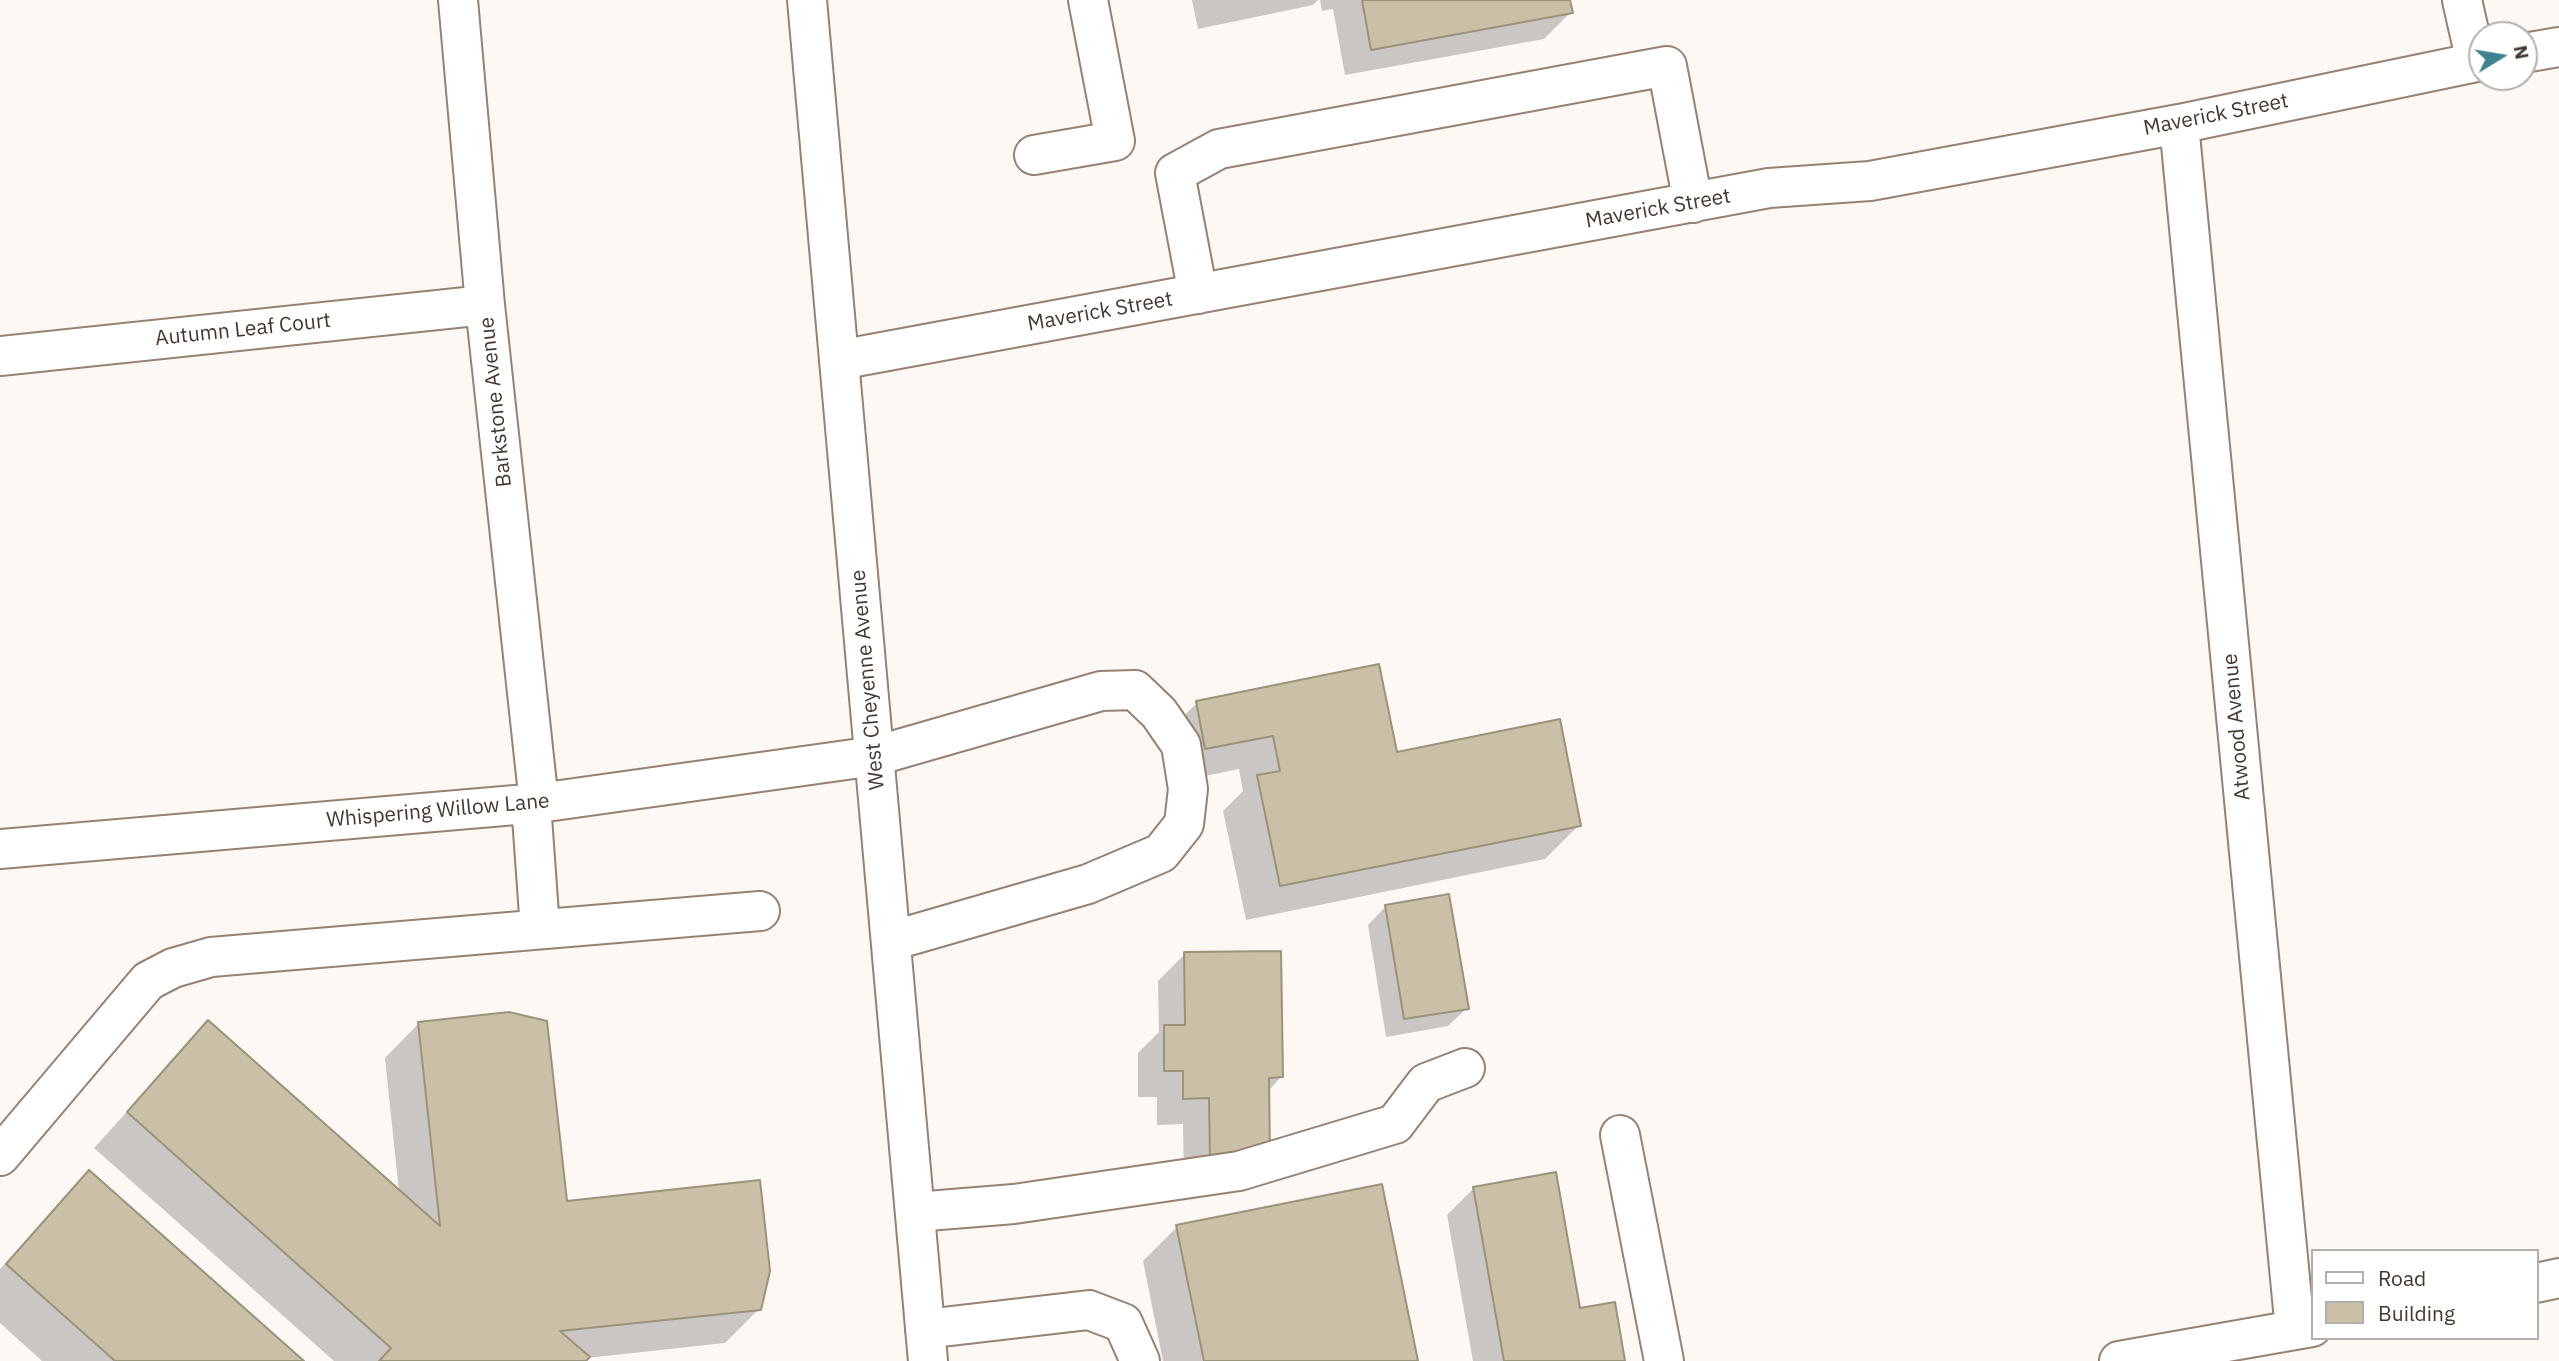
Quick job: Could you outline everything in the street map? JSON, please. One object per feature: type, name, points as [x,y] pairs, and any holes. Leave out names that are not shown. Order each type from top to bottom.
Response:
[{"type":"street","name":"Barkstone Avenue","points":[[458,0],[485,305],[535,803],[540,929]]},
{"type":"street","name":"West Cheyenne Avenue","points":[[807,0],[927,1345]]},
{"type":"street","points":[[1034,155],[1115,141],[1088,0]]},
{"type":"street","name":"Maverick Street","points":[[2462,0],[2468,22]]},
{"type":"street","points":[[2538,51],[2559,47]]},
{"type":"street","name":"Maverick Street","points":[[839,360],[1769,188],[1871,181],[2179,124],[2468,63]]},
{"type":"street","points":[[1199,294],[1175,173],[1219,149],[1667,66],[1693,203]]},
{"type":"street","name":"Atwood Avenue","points":[[2179,124],[2304,1329]]},
{"type":"street","name":"Autumn Leaf Court","points":[[0,356],[485,305]]},
{"type":"street","name":"Whispering Willow Lane","points":[[0,849],[535,803],[875,756],[1101,691],[1135,690],[1159,713],[1181,745],[1188,789],[1184,824],[1161,853],[1088,884],[891,941]]},
{"type":"street","points":[[0,1156],[148,981],[173,968],[211,957],[760,911]]},
{"type":"street","points":[[915,1212],[1007,1205],[1239,1171],[1395,1124],[1426,1083],[1465,1068]]},
{"type":"street","points":[[1620,1135],[1664,1361]]},
{"type":"street","points":[[2538,1283],[2559,1278]]},
{"type":"street","points":[[927,1345],[1089,1310],[1123,1323],[1140,1361]]},
{"type":"street","points":[[2119,1361],[2202,1354],[2304,1329]]},
{"type":"building","points":[[1362,0],[1570,0],[1573,13],[1371,50]]},
{"type":"building","points":[[1379,664],[1397,752],[1560,719],[1581,826],[1280,886],[1257,775],[1280,771],[1273,736],[1205,749],[1196,701]]},
{"type":"building","points":[[1449,894],[1469,1009],[1404,1019],[1385,905]]},
{"type":"building","points":[[1281,951],[1283,1077],[1269,1078],[1270,1158],[1210,1159],[1209,1098],[1183,1099],[1183,1071],[1164,1071],[1164,1025],[1185,1025],[1184,952]]},
{"type":"building","points":[[509,1012],[547,1021],[567,1201],[760,1180],[770,1271],[761,1310],[560,1331],[590,1357],[586,1361],[379,1361],[391,1348],[127,1112],[208,1020],[440,1226],[418,1022]]},
{"type":"building","points":[[89,1170],[304,1361],[115,1361],[6,1264]]},
{"type":"building","points":[[1556,1172],[1580,1308],[1615,1302],[1625,1361],[1504,1361],[1473,1187]]},
{"type":"building","points":[[1382,1184],[1418,1361],[1204,1361],[1176,1225]]}]
